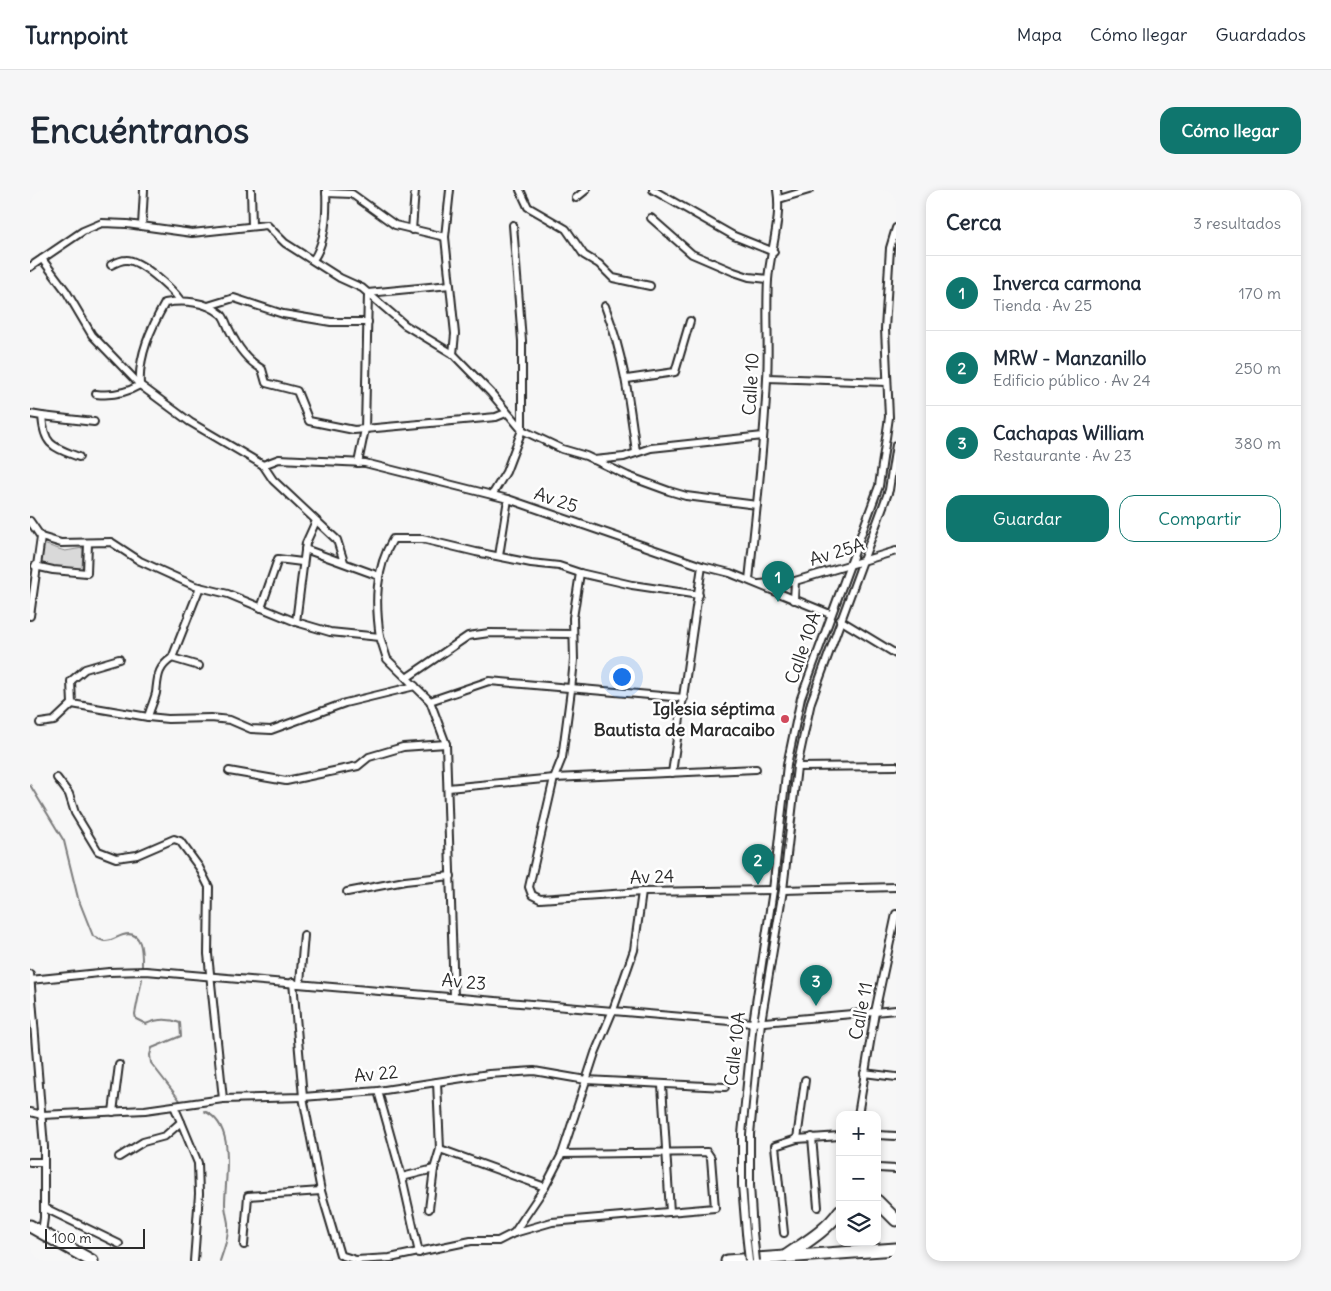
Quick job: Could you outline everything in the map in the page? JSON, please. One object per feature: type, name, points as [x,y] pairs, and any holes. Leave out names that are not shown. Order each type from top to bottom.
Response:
[{"type":"highway","points":[[881,1206],[896,1220]]},
{"type":"highway","points":[[785,1256],[818,1234],[836,1216]]},
{"type":"highway","points":[[30,1226],[92,1261]]},
{"type":"highway","points":[[727,1261],[896,1250]]},
{"type":"street","points":[[142,226],[144,190]]},
{"type":"street","points":[[251,190],[252,226]]},
{"type":"street","points":[[412,230],[415,190]]},
{"type":"street","points":[[450,190],[446,237],[455,334],[453,354]]},
{"type":"street","points":[[520,190],[528,207],[569,232],[584,255],[599,264],[614,278],[625,282],[650,286]]},
{"type":"street","points":[[576,198],[586,190]]},
{"type":"street","points":[[653,190],[734,236],[774,252]]},
{"type":"street","name":"Calle 10","points":[[748,580],[758,505],[767,378],[768,279],[774,252],[779,199],[777,190]]},
{"type":"street","points":[[779,199],[809,190]]},
{"type":"street","points":[[312,260],[318,253],[323,231],[326,192],[352,194],[395,225],[446,237]]},
{"type":"street","points":[[651,218],[692,254],[734,272],[768,279]]},
{"type":"street","points":[[32,264],[83,231],[102,223],[192,232],[267,225],[285,243],[340,278],[368,292],[405,325],[453,354],[491,393],[522,430],[562,449],[594,460],[648,484],[686,496],[758,505]]},
{"type":"street","points":[[492,495],[506,472],[522,430],[522,341],[513,224]]},
{"type":"street","name":"Calle 10A","points":[[749,1232],[742,1185],[742,1134],[753,1023],[773,890],[787,765],[801,698],[830,614],[852,563],[878,486],[889,417],[886,329],[890,248],[896,228]]},
{"type":"street","points":[[42,259],[66,291],[92,335],[140,385],[190,422],[263,465],[273,480],[337,540],[344,562]]},
{"type":"street","points":[[111,265],[126,260],[134,261],[174,290],[180,300]]},
{"type":"street","points":[[368,292],[450,285]]},
{"type":"street","points":[[358,463],[365,428],[368,292]]},
{"type":"street","points":[[208,306],[234,298],[283,314],[331,322],[368,322]]},
{"type":"street","points":[[140,385],[139,368],[156,318],[165,303],[180,300],[208,306],[222,314],[230,332],[251,363],[262,369],[266,382],[297,391],[309,421],[354,430],[365,428],[376,430],[496,417],[506,413]]},
{"type":"street","points":[[605,306],[617,338],[627,379],[636,452]]},
{"type":"street","points":[[627,379],[675,372],[690,321]]},
{"type":"street","points":[[767,378],[887,382]]},
{"type":"street","points":[[96,394],[108,396],[130,391],[140,385]]},
{"type":"street","points":[[30,414],[94,422]]},
{"type":"street","points":[[42,416],[43,435],[56,448],[79,457]]},
{"type":"street","points":[[594,460],[624,457],[651,448],[763,436]]},
{"type":"street","name":"Calle 10A","points":[[749,1232],[750,1134],[761,1022],[783,890],[797,766],[811,702],[889,490],[896,445]]},
{"type":"street","name":"Av 25","points":[[263,465],[279,459],[358,463],[508,499],[748,580],[830,614]]},
{"type":"street","points":[[499,556],[508,499]]},
{"type":"street","points":[[30,521],[41,537],[61,543],[111,542],[140,562],[200,587],[228,594],[296,622],[330,632],[380,637]]},
{"type":"street","points":[[296,622],[302,562],[316,521]]},
{"type":"street","points":[[30,616],[41,537]]},
{"type":"street","points":[[454,997],[446,744],[430,700],[387,658],[380,637],[377,598],[384,554],[393,540],[422,538],[449,547],[531,563],[559,566],[580,573],[659,590],[699,595]]},
{"type":"street","points":[[36,566],[53,570],[86,573],[88,543]]},
{"type":"street","points":[[305,549],[379,576]]},
{"type":"street","name":"Av 25A","points":[[757,584],[796,581],[896,550]]},
{"type":"street","points":[[261,608],[278,558],[302,562]]},
{"type":"street","points":[[672,773],[702,566]]},
{"type":"street","points":[[554,778],[562,758],[571,690],[573,618],[580,573]]},
{"type":"street","points":[[794,600],[796,581]]},
{"type":"street","points":[[148,717],[156,694],[160,668],[172,658],[200,587]]},
{"type":"street","points":[[840,620],[896,654]]},
{"type":"street","points":[[408,677],[468,636],[489,632],[574,634]]},
{"type":"street","points":[[172,658],[199,666]]},
{"type":"street","points":[[72,704],[71,681],[85,669],[119,659]]},
{"type":"street","points":[[430,700],[489,681],[571,690],[684,698]]},
{"type":"street","points":[[72,704],[148,717],[230,720],[251,729],[271,730],[344,703],[415,686]]},
{"type":"street","points":[[40,722],[54,720],[72,704]]},
{"type":"street","points":[[229,771],[286,781],[358,766],[369,757],[403,747],[446,744]]},
{"type":"street","points":[[797,766],[896,766]]},
{"type":"street","points":[[448,788],[554,778],[756,769]]},
{"type":"street","points":[[57,778],[69,794],[75,813],[98,851],[116,858],[137,855],[167,840],[174,839],[180,841],[199,867],[209,887],[210,976],[223,1099]]},
{"type":"street","name":"Av 24","points":[[554,778],[529,887],[532,894],[540,899],[642,892],[773,890]]},
{"type":"street","points":[[347,892],[404,881],[451,876]]},
{"type":"street","points":[[783,890],[896,887]]},
{"type":"street","points":[[514,1233],[545,1187],[562,1154],[586,1080],[614,1010],[634,950],[642,892]]},
{"type":"street","name":"Calle 11","points":[[859,1111],[875,1012],[896,914]]},
{"type":"street","points":[[304,935],[296,982],[303,1097],[320,1191],[340,1255],[356,1260],[408,1258],[419,1253],[472,1241],[498,1241],[514,1233],[552,1222],[715,1208],[709,1153],[562,1154]]},
{"type":"street","name":"Av 23","points":[[30,980],[109,972],[146,971],[296,982],[753,1023],[896,1010]]},
{"type":"street","points":[[30,974],[42,1115],[45,1208],[42,1232]]},
{"type":"street","points":[[113,1112],[119,1064]]},
{"type":"street","name":"Av 22","points":[[30,1112],[42,1115],[113,1112],[223,1099],[303,1097],[378,1091],[534,1071],[586,1080],[725,1088]]},
{"type":"street","points":[[864,1073],[896,1077]]},
{"type":"street","points":[[796,1139],[804,1080]]},
{"type":"street","points":[[429,1210],[434,1169],[440,1149],[437,1082]]},
{"type":"street","points":[[662,1085],[670,1212]]},
{"type":"street","points":[[378,1091],[402,1177],[419,1253]]},
{"type":"street","points":[[174,1106],[198,1163],[199,1194],[194,1261]]},
{"type":"street","points":[[119,1157],[143,1142],[165,1136],[181,1122]]},
{"type":"street","points":[[881,1135],[896,1136]]},
{"type":"street","points":[[784,1233],[775,1147],[796,1139],[836,1136]]},
{"type":"street","points":[[812,1138],[818,1207]]},
{"type":"street","points":[[440,1149],[545,1187]]},
{"type":"street","points":[[30,1162],[44,1162]]},
{"type":"street","points":[[881,1168],[896,1169]]},
{"type":"street","points":[[402,1177],[434,1169]]},
{"type":"street","points":[[244,1245],[248,1196],[320,1191]]},
{"type":"street","points":[[45,1208],[119,1244]]},
{"type":"street","points":[[749,1232],[749,1261]]},
{"type":"street","points":[[749,1232],[756,1261]]},
{"type":"shaded area","points":[[43,544],[65,551],[83,548],[82,569],[54,568],[39,565]]},
{"type":"waterway","points":[[30,785],[64,841],[78,898],[93,936],[107,941],[123,935],[130,934],[135,936],[140,944],[142,968]]},
{"type":"waterway","points":[[142,979],[135,1014],[136,1019],[146,1024],[163,1020],[180,1023],[181,1036],[152,1048],[150,1055],[151,1063],[182,1103]]},
{"type":"waterway","points":[[204,1111],[214,1118],[221,1127],[227,1152],[225,1204],[228,1228],[220,1261]]},
{"type":"place","name":"Inverca carmona","points":[[778,602]]},
{"type":"place","name":"Iglesia séptima Bautista de Maracaibo","points":[[785,719]]},
{"type":"place","name":"MRW - Manzanillo","points":[[758,885]]},
{"type":"place","name":"Cachapas William","points":[[816,1006]]}]
